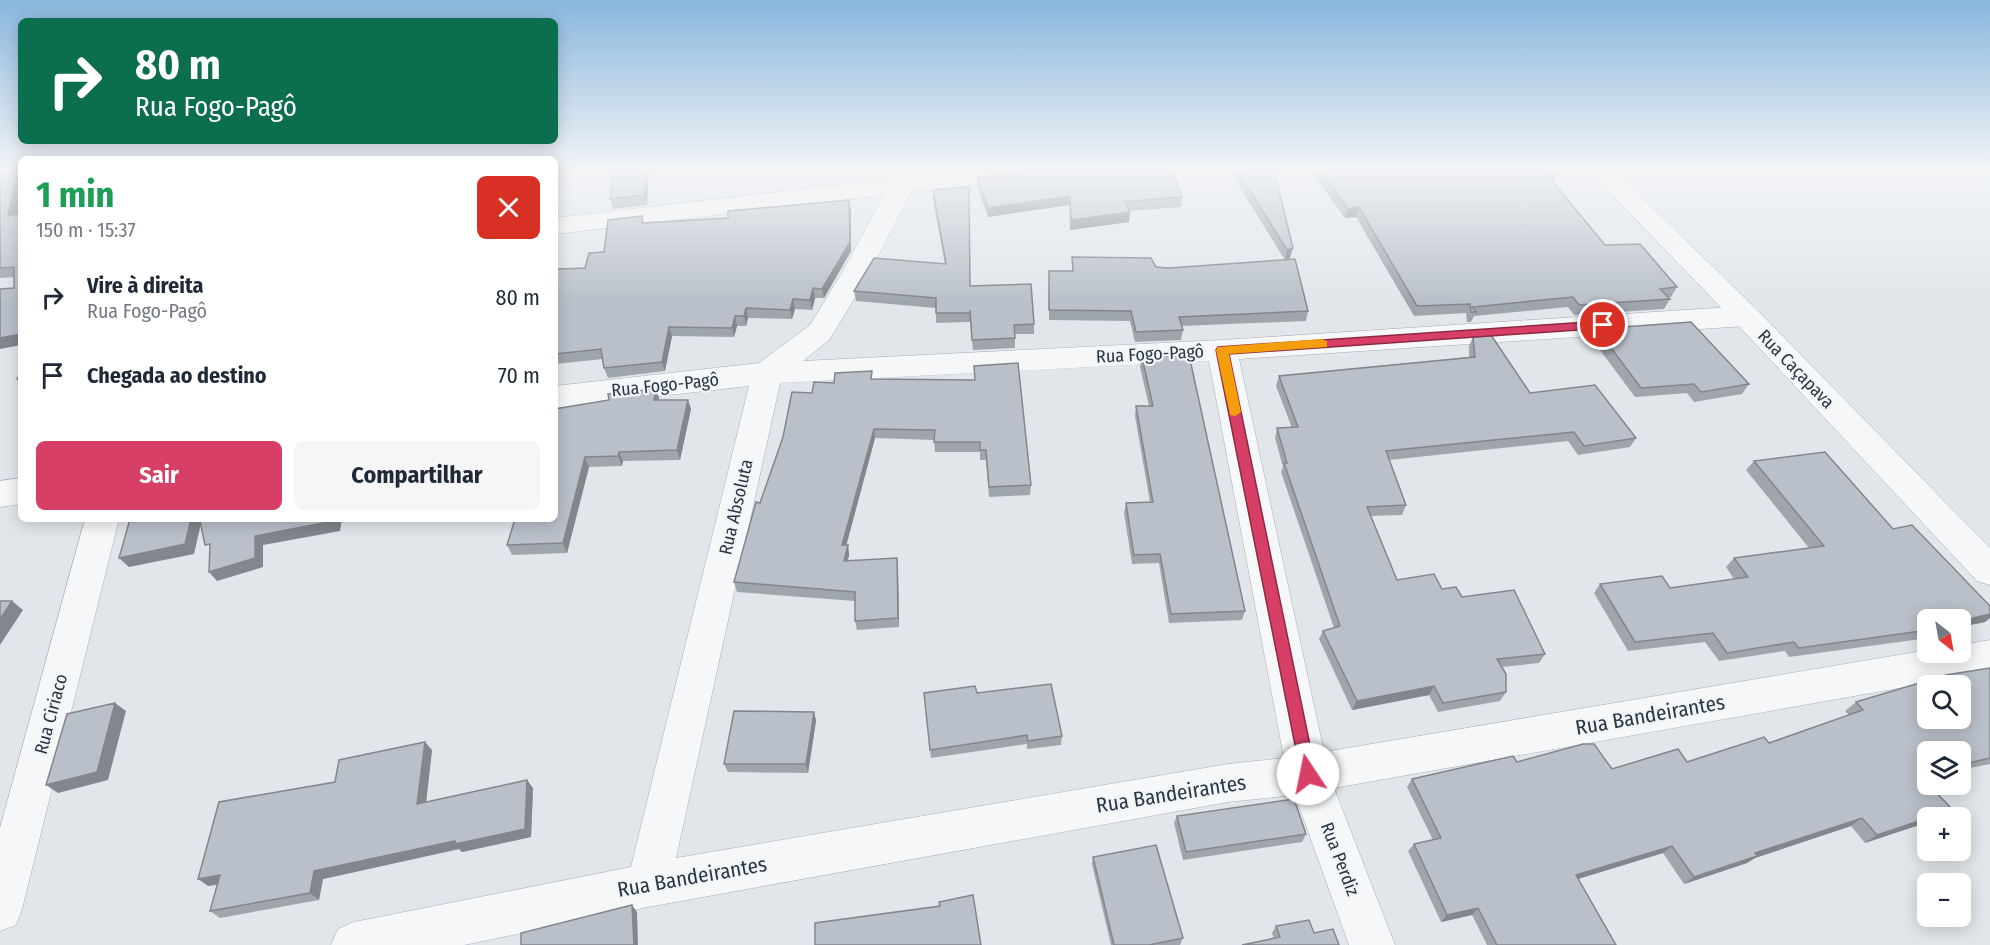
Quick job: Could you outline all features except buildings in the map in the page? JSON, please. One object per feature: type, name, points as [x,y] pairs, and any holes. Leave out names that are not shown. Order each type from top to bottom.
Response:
[{"type":"street","points":[[558,226],[641,214]]},
{"type":"street","points":[[767,373],[820,332],[854,276],[884,214]]},
{"type":"street","name":"Rua Caçapava","points":[[1644,214],[1746,316],[1990,571]]},
{"type":"street","name":"Rua Fogo-Pagô","points":[[558,397],[767,373],[1222,350],[1746,316]]},
{"type":"street","name":"Rua Perdiz","points":[[1222,350],[1308,774],[1372,945]]},
{"type":"street","name":"Rua Absoluta","points":[[648,885],[767,373]]},
{"type":"street","points":[[0,494],[18,491]]},
{"type":"street","name":"Rua Ciriaco","points":[[0,909],[101,522]]},
{"type":"street","name":"Rua Bandeirantes","points":[[354,945],[648,885],[1228,783],[1308,774],[1990,656]]},
{"type":"slow traffic","points":[[1235,412],[1222,350],[1322,344]]},
{"type":"route","points":[[1308,774],[1222,350],[1603,325]]}]
